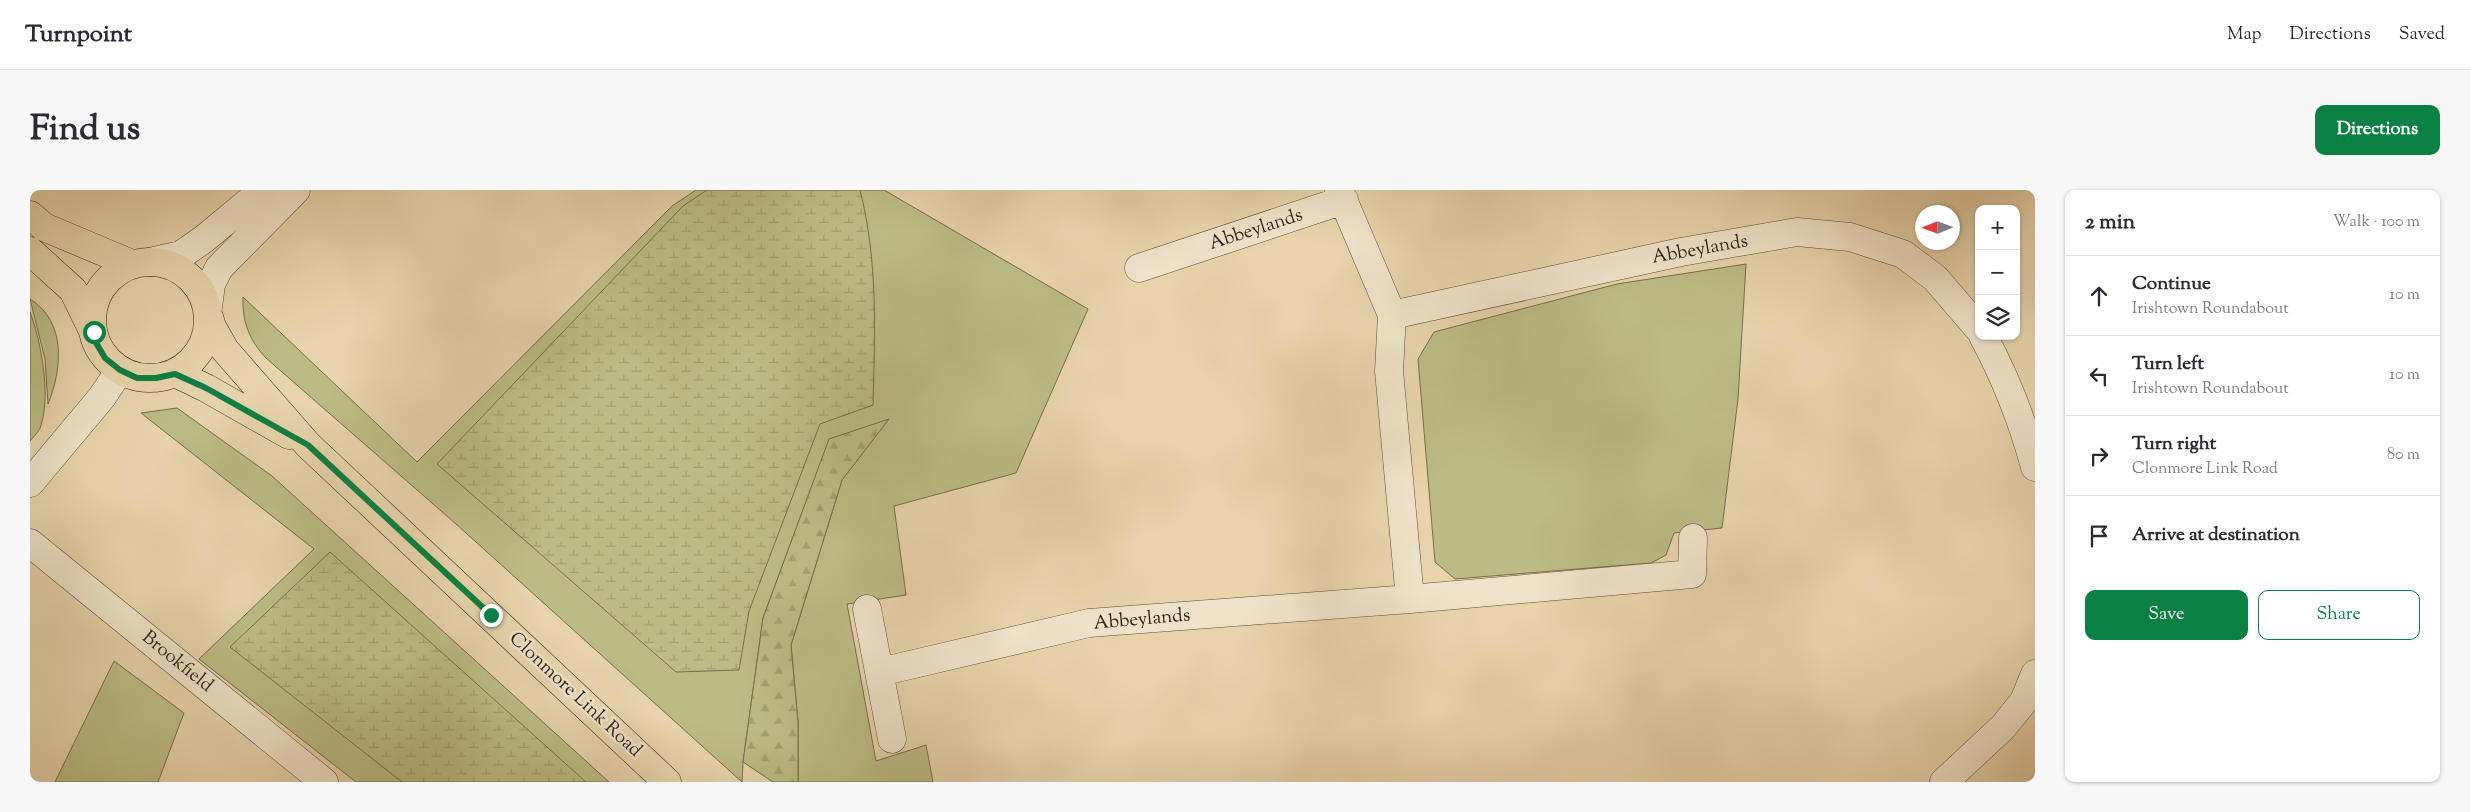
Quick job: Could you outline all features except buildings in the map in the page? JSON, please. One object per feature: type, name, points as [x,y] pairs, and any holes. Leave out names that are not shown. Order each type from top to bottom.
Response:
[{"type":"main road","points":[[30,215],[44,227],[141,263],[171,265],[184,272],[196,283],[208,312],[207,334],[200,350],[190,364],[175,374],[156,378],[137,378],[120,370],[105,358],[95,341],[94,304],[99,291],[117,270],[141,263]]},
{"type":"main road","points":[[30,251],[73,290],[94,332]]},
{"type":"main road","name":"Clonmore Link Road","points":[[208,312],[212,327],[225,350],[308,445],[667,782]]},
{"type":"main road","name":"Clonmore Link Road","points":[[175,374],[206,388],[308,445]]},
{"type":"street","points":[[141,263],[181,255],[204,239],[263,190]]},
{"type":"street","points":[[208,312],[211,284],[219,268],[296,190]]},
{"type":"street","name":"Abbeylands","points":[[1139,268],[1341,195],[1392,315],[1389,371],[1410,599]]},
{"type":"street","name":"Abbeylands","points":[[1392,315],[1681,252],[1797,232],[1850,237],[1903,254],[1935,278],[1975,324]]},
{"type":"street","points":[[1985,340],[2002,370],[2022,419],[2035,467]]},
{"type":"street","points":[[30,483],[102,397],[120,370]]},
{"type":"street","name":"Abbeylands","points":[[880,672],[1089,623],[1410,599],[1692,574],[1693,538]]},
{"type":"street","name":"Brookfield","points":[[30,543],[324,782]]},
{"type":"street","points":[[867,609],[892,739]]},
{"type":"street","points":[[1944,782],[2008,720],[2024,701],[2035,674]]},
{"type":"green space","points":[[696,190],[884,190],[1088,309],[1016,473],[894,506],[906,595],[847,604],[876,761],[926,745],[933,782],[798,782],[798,722],[791,645],[842,480],[888,420],[829,440],[763,618],[743,762],[742,782],[456,524],[266,358],[255,344],[245,322],[243,297],[417,462],[672,206]]},
{"type":"green space","points":[[707,190],[860,190],[866,216],[873,270],[875,324],[873,405],[820,424],[749,611],[739,670],[676,672],[437,464],[683,206]]},
{"type":"green space","points":[[1746,264],[1738,399],[1722,528],[1674,533],[1666,555],[1651,563],[1455,579],[1435,562],[1418,359],[1434,332],[1617,284]]},
{"type":"green space","points":[[30,299],[42,309],[56,333],[58,362],[53,391],[48,404],[45,359]]},
{"type":"green space","points":[[30,312],[41,353],[45,399],[40,427],[30,441]]},
{"type":"green space","points":[[177,408],[272,476],[609,782],[356,782],[199,659],[314,549],[141,413]]},
{"type":"green space","points":[[889,419],[842,480],[791,645],[798,722],[798,782],[773,782],[743,762],[763,618],[829,439]]},
{"type":"green space","points":[[330,552],[586,782],[402,782],[230,647]]},
{"type":"green space","points":[[114,661],[184,713],[158,782],[55,782]]},
{"type":"route","points":[[94,332],[95,341],[105,358],[120,370],[137,378],[156,378],[175,374],[186,378],[308,445],[491,615]]}]
